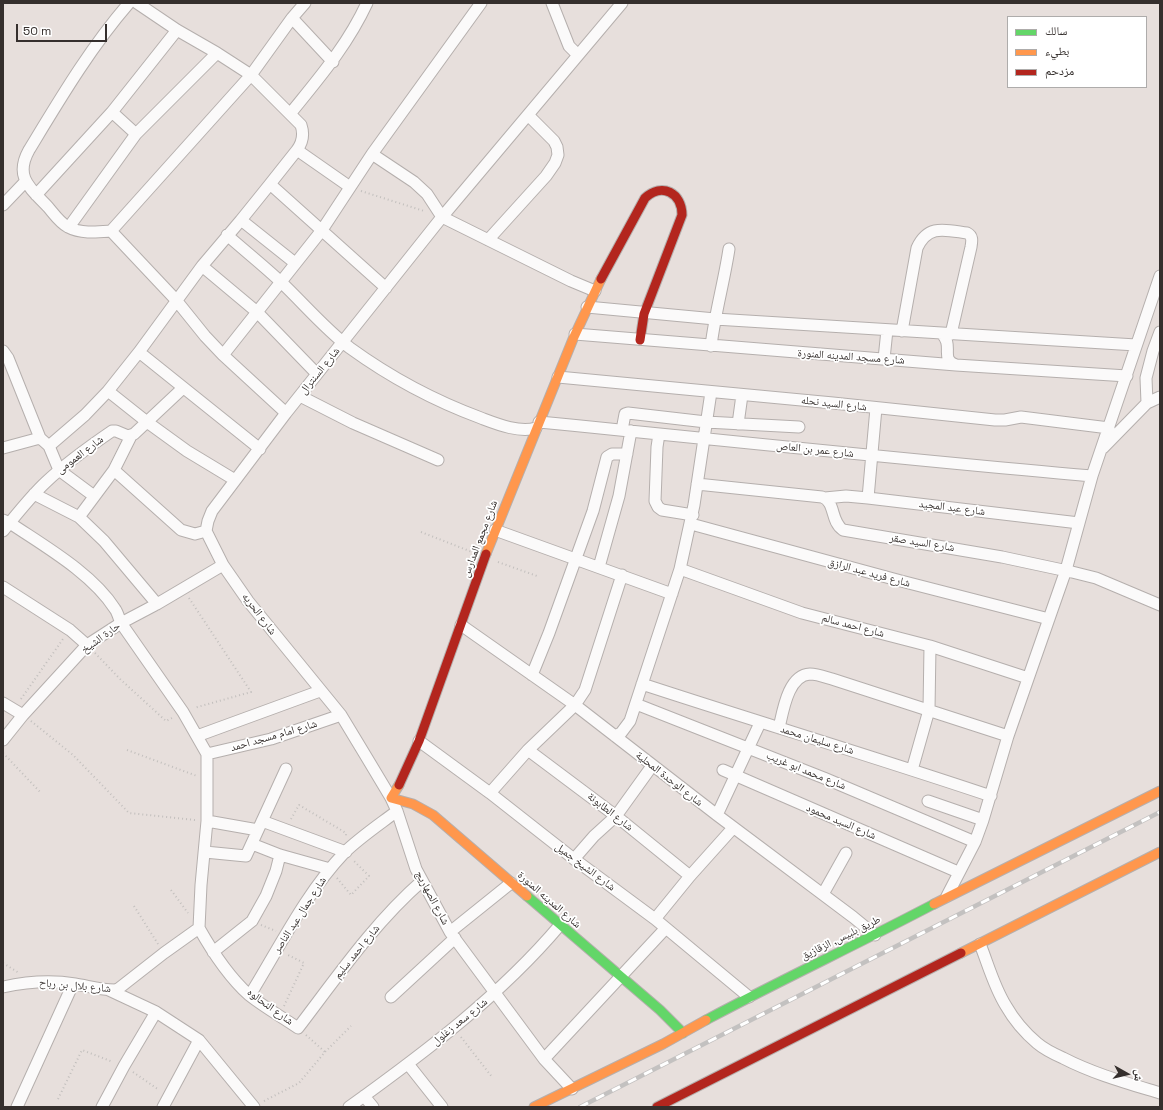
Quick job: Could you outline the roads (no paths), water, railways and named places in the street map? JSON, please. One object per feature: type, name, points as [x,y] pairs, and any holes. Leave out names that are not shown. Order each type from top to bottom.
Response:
[{"type":"main road","name":"شارع مجمع المدارس","points":[[391,798],[404,776],[419,741],[495,530],[587,307],[645,198],[652,192],[660,190],[668,191],[678,197],[681,203],[682,215],[644,314],[640,340]]},
{"type":"main road","name":"طريق بلبيس, الزقازيق","points":[[534,1107],[683,1033],[749,997],[1160,791]]},
{"type":"main road","name":"شارع المدينه المنورة","points":[[391,798],[409,802],[433,815],[660,1010],[683,1033]]},
{"type":"main road","points":[[657,1107],[1160,852]]},
{"type":"street","points":[[129,3],[95,46],[29,150],[22,166],[25,182],[61,221],[69,227],[93,232],[111,231],[251,75],[292,18],[305,3]]},
{"type":"street","points":[[49,446],[85,415],[108,391],[139,352],[202,266],[270,184],[297,150],[303,139],[301,125],[251,75],[177,30],[137,3]]},
{"type":"street","points":[[290,114],[333,62],[367,3]]},
{"type":"street","points":[[223,355],[322,230],[372,154],[481,3]]},
{"type":"street","points":[[552,3],[569,46],[578,55]]},
{"type":"street","name":"شارع السنترال","points":[[206,531],[212,511],[286,413],[442,217],[622,3]]},
{"type":"street","points":[[292,18],[333,62]]},
{"type":"street","points":[[36,195],[112,112],[177,30]]},
{"type":"street","points":[[69,227],[136,134],[217,53]]},
{"type":"street","points":[[112,112],[136,134]]},
{"type":"street","points":[[488,240],[546,176],[555,163],[558,155],[557,147],[554,141],[528,116]]},
{"type":"street","points":[[297,150],[350,187]]},
{"type":"street","points":[[372,154],[414,182],[426,194],[442,217],[571,282],[595,291]]},
{"type":"street","points":[[3,205],[25,182]]},
{"type":"street","points":[[270,184],[386,288]]},
{"type":"street","points":[[241,220],[295,263]]},
{"type":"street","points":[[902,331],[917,248],[921,240],[927,234],[935,230],[943,229],[967,233],[972,238],[971,247],[946,333],[948,343],[947,357],[948,360],[956,365]]},
{"type":"street","points":[[111,231],[176,300],[205,336],[223,355],[286,413]]},
{"type":"street","name":"شارع عمر بن العاص","points":[[227,235],[281,282],[343,342],[405,382],[443,403],[486,420],[529,430],[538,425],[626,430],[871,456],[1092,476]]},
{"type":"street","points":[[711,346],[729,249]]},
{"type":"street","points":[[202,266],[257,312],[317,374]]},
{"type":"street","points":[[946,898],[958,872],[975,842],[983,820],[1008,736],[1066,570],[1092,476],[1160,276]]},
{"type":"street","points":[[587,307],[644,314],[715,320],[1136,345]]},
{"type":"street","points":[[884,359],[887,330]]},
{"type":"street","points":[[1147,403],[1146,378],[1160,332]]},
{"type":"street","name":"شارع مسجد المدينه المنورة","points":[[575,334],[956,365],[1127,376]]},
{"type":"street","points":[[3,351],[8,358],[40,438],[49,446],[59,470],[94,496]]},
{"type":"street","points":[[139,352],[260,449]]},
{"type":"street","name":"شارع السيد نحله","points":[[558,377],[995,420],[1021,417],[1109,428]]},
{"type":"street","points":[[79,517],[114,470],[131,436],[184,388]]},
{"type":"street","points":[[108,391],[187,451],[235,480]]},
{"type":"street","points":[[615,736],[621,732],[630,721],[680,569],[692,520],[711,392]]},
{"type":"street","points":[[738,424],[742,395]]},
{"type":"street","points":[[300,396],[353,423],[438,460]]},
{"type":"street","points":[[1101,450],[1147,403],[1160,397]]},
{"type":"street","points":[[868,498],[876,408]]},
{"type":"street","points":[[599,567],[619,496],[627,454],[625,414],[628,413],[706,422],[799,427]]},
{"type":"street","name":"شارع العمومى","points":[[5,524],[59,470],[112,431],[116,431],[126,436],[131,436]]},
{"type":"street","name":"شارع فريد عبد الرازق","points":[[659,434],[654,501],[662,510],[901,581],[1049,619]]},
{"type":"street","points":[[3,448],[40,438]]},
{"type":"street","points":[[532,674],[593,511],[607,457],[612,454],[627,454]]},
{"type":"street","points":[[114,470],[181,530],[195,534],[206,531]]},
{"type":"street","points":[[697,484],[825,498]]},
{"type":"street","points":[[34,494],[79,517],[104,541],[156,604]]},
{"type":"street","name":"شارع عبد المجيد","points":[[825,498],[846,496],[868,498],[1079,523]]},
{"type":"street","name":"شارع السيد صقر","points":[[825,498],[830,504],[835,522],[843,530],[1002,557],[1066,570],[1096,578],[1160,605]]},
{"type":"street","points":[[5,524],[54,552],[77,569],[116,610],[120,623],[183,712],[207,754],[207,821],[201,885],[200,928]]},
{"type":"street","points":[[495,530],[576,558],[672,594]]},
{"type":"street","name":"شارع الحريه","points":[[206,531],[223,565],[248,601],[320,691]]},
{"type":"street","name":"حارة الشيخ","points":[[3,740],[18,712],[87,645],[120,623],[223,565]]},
{"type":"street","name":"شارع احمد سالم","points":[[680,569],[802,612],[930,646],[1028,678]]},
{"type":"street","points":[[490,793],[528,750],[575,705],[585,690],[622,575]]},
{"type":"street","points":[[3,587],[70,630],[87,645]]},
{"type":"street","name":"شارع الوحدة المحلية","points":[[461,626],[575,705],[652,766],[823,894],[875,935]]},
{"type":"street","points":[[912,770],[929,710],[930,646]]},
{"type":"street","points":[[779,728],[788,694],[793,685],[801,676],[810,674],[832,679],[1008,736]]},
{"type":"street","name":"شارع سليمان محمد","points":[[642,684],[991,796]]},
{"type":"street","points":[[196,736],[320,691]]},
{"type":"street","name":"شارع الصهاريج","points":[[320,691],[341,715],[391,798],[397,811],[411,856],[422,881],[453,935],[544,1059],[572,1089]]},
{"type":"street","points":[[3,703],[18,712]]},
{"type":"street","name":"شارع محمد ابو غريب","points":[[636,704],[748,747],[975,842]]},
{"type":"street","name":"شارع امام مسجد احمد","points":[[207,754],[271,739],[341,715]]},
{"type":"street","points":[[717,815],[760,723]]},
{"type":"street","name":"شارع الشيخ جميل","points":[[419,741],[490,793],[574,859],[655,919],[749,997]]},
{"type":"street","name":"شارع الطابونة","points":[[528,750],[616,816],[690,876]]},
{"type":"street","points":[[574,859],[594,836],[616,816],[652,766]]},
{"type":"street","points":[[204,852],[245,857],[286,769]]},
{"type":"street","name":"شارع السيد محمود","points":[[723,770],[958,872]]},
{"type":"street","points":[[928,801],[983,820]]},
{"type":"street","name":"شارع جمال عبد الناصر","points":[[250,995],[315,889],[330,869],[346,852],[397,811]]},
{"type":"street","points":[[207,821],[260,825],[285,829],[346,852]]},
{"type":"street","points":[[655,919],[690,876],[733,828]]},
{"type":"street","points":[[252,844],[280,855],[330,869]]},
{"type":"street","points":[[823,894],[846,853]]},
{"type":"street","points":[[213,952],[252,921],[266,896],[276,871],[280,855]]},
{"type":"street","name":"شارع احمد سليم","points":[[298,1028],[371,933],[404,897],[422,881]]},
{"type":"street","points":[[391,997],[453,935],[511,883]]},
{"type":"street","name":"شارع سعد زغلول","points":[[349,1107],[408,1064],[495,993],[525,964],[560,925]]},
{"type":"street","name":"شارع النحالوه","points":[[200,928],[213,952],[230,975],[250,995],[298,1028]]},
{"type":"street","name":"شارع بلال بن رباح","points":[[3,987],[21,983],[39,982],[72,984],[109,990],[118,989],[164,953],[200,928]]},
{"type":"street","points":[[544,1059],[666,929]]},
{"type":"street","points":[[980,944],[1005,1005],[1019,1025],[1037,1043],[1078,1066],[1101,1075],[1160,1093]]},
{"type":"street","points":[[17,1107],[72,984]]},
{"type":"street","points":[[109,990],[156,1012],[199,1040],[254,1107]]},
{"type":"street","points":[[102,1107],[156,1012]]},
{"type":"street","points":[[163,1107],[199,1040]]},
{"type":"street","points":[[408,1064],[442,1107]]},
{"type":"street","points":[[364,1096],[373,1107]]},
{"type":"railway","points":[[580,1107],[1160,812]]}]
